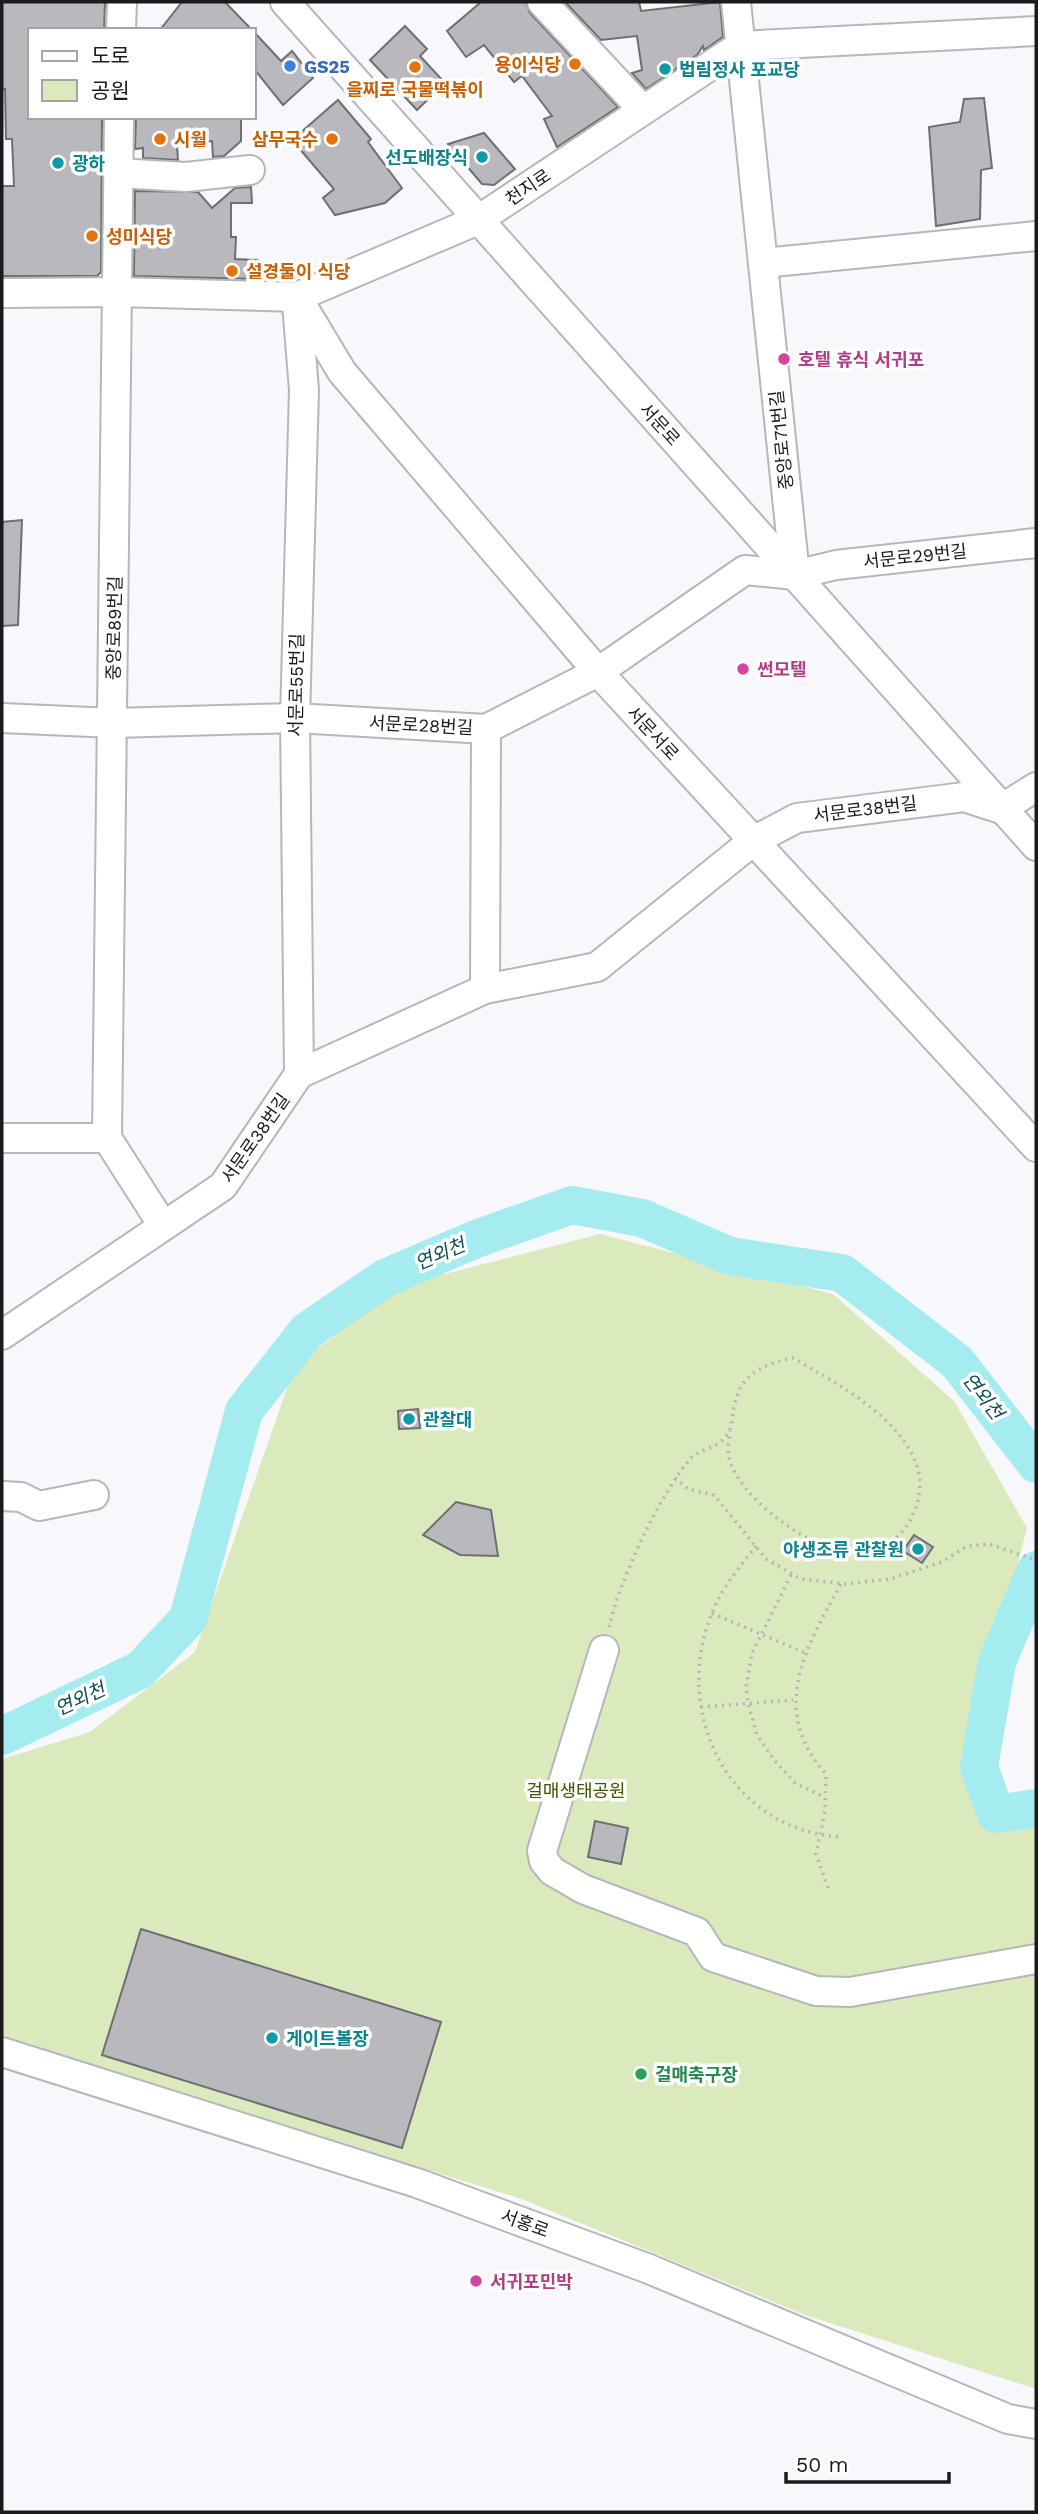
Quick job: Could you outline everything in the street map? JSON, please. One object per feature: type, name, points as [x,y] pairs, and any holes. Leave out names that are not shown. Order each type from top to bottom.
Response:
[{"type":"street","points":[[121,28],[122,2]]},
{"type":"street","name":"서문로","points":[[285,2],[311,14],[478,220],[1036,846]]},
{"type":"street","points":[[542,2],[643,110]]},
{"type":"street","name":"중앙로71번길","points":[[736,2],[795,575]]},
{"type":"street","points":[[740,46],[1036,31]]},
{"type":"street","name":"천지로","points":[[2,293],[118,292],[296,297],[478,220],[740,46]]},
{"type":"street","name":"중앙로89번길","points":[[107,1138],[120,119]]},
{"type":"street","points":[[118,173],[186,177],[250,170]]},
{"type":"street","points":[[762,263],[1036,236]]},
{"type":"street","name":"서문서로","points":[[296,297],[342,372],[598,672],[1036,1147]]},
{"type":"street","name":"서문로55번길","points":[[296,297],[304,390],[295,718],[299,1074]]},
{"type":"street","name":"서문로29번길","points":[[795,575],[836,565],[1036,543]]},
{"type":"street","name":"서문로28번길","points":[[2,718],[113,723],[295,718],[486,729],[598,672],[744,570],[795,575]]},
{"type":"street","points":[[485,989],[486,729]]},
{"type":"street","points":[[1001,808],[1036,787]]},
{"type":"street","name":"서문로38번길","points":[[2,1335],[162,1224],[223,1186],[299,1074],[485,989],[597,967],[753,841],[797,818],[964,797],[1001,808]]},
{"type":"street","points":[[2,1138],[107,1138],[162,1224]]},
{"type":"street","points":[[2,1496],[21,1497],[39,1506],[94,1496]]},
{"type":"street","points":[[604,1650],[542,1852],[544,1861],[552,1871],[583,1889],[697,1932],[713,1956],[816,1991],[850,1992],[1036,1959]]},
{"type":"street","name":"서홍로","points":[[2,2052],[417,2183],[649,2269],[1008,2419],[1036,2424]]},
{"type":"path","points":[[604,1650],[614,1604],[675,1478],[692,1456],[717,1447],[730,1431],[737,1393],[750,1372],[793,1358],[849,1392],[906,1439],[916,1465],[920,1499],[911,1520],[894,1542],[874,1549],[840,1552],[771,1515],[743,1483],[729,1457],[730,1431]]},
{"type":"path","points":[[675,1478],[688,1489],[714,1495],[766,1559],[791,1575],[841,1584],[890,1579],[942,1562],[967,1546],[989,1544],[1036,1560]]},
{"type":"path","points":[[756,1546],[729,1581],[712,1613],[700,1661],[701,1707],[708,1740],[726,1774],[744,1797],[767,1814],[819,1834],[842,1837]]},
{"type":"path","points":[[791,1575],[759,1634],[746,1687],[748,1703],[757,1735],[774,1760],[796,1784],[825,1797]]},
{"type":"path","points":[[828,1888],[816,1854],[826,1774],[815,1762],[799,1726],[794,1699],[805,1653],[841,1584]]},
{"type":"path","points":[[712,1613],[805,1653]]},
{"type":"path","points":[[701,1707],[794,1699]]},
{"type":"green space","name":"걸매생태공원","points":[[600,1234],[833,1294],[954,1401],[1027,1528],[978,1715],[985,1822],[1036,1824],[1036,2389],[808,2316],[519,2198],[2,2039],[2,1759],[90,1732],[195,1652],[295,1365],[402,1285]]},
{"type":"building","points":[[2,2],[105,2],[104,28],[28,28],[28,119],[102,119],[101,272],[97,276],[2,276],[2,186],[14,186],[12,139],[6,139],[5,89],[2,89]]},
{"type":"building","points":[[182,2],[225,2],[250,28],[162,28]]},
{"type":"building","points":[[481,2],[526,2],[530,13],[618,107],[557,147],[544,119],[552,116],[522,76],[514,82],[484,45],[466,57],[447,31]]},
{"type":"building","points":[[565,2],[639,2],[641,11],[720,2],[723,37],[704,50],[703,46],[697,55],[646,89],[632,73],[642,70],[637,36],[601,40]]},
{"type":"building","points":[[405,26],[427,49],[420,56],[445,83],[417,110],[370,60]]},
{"type":"building","points":[[256,34],[281,61],[292,51],[313,78],[283,105],[256,71]]},
{"type":"building","points":[[984,98],[992,168],[981,170],[980,219],[936,226],[929,127],[960,122],[964,99]]},
{"type":"building","points":[[338,100],[371,139],[368,142],[402,188],[385,203],[335,215],[323,198],[334,189],[292,140]]},
{"type":"building","points":[[136,119],[241,119],[241,141],[224,156],[213,157],[212,141],[177,145],[178,160],[143,158],[143,148],[135,149]]},
{"type":"building","name":"선도배장식","points":[[484,133],[515,169],[494,185],[482,184],[448,144]]},
{"type":"building","points":[[251,187],[252,203],[231,203],[231,237],[236,237],[235,259],[258,260],[257,279],[134,276],[135,191],[198,192],[212,208],[235,188]]},
{"type":"building","points":[[22,520],[18,625],[2,626],[2,522]]},
{"type":"building","name":"관찰대","points":[[418,1409],[420,1428],[399,1429],[398,1411]]},
{"type":"building","points":[[456,1502],[491,1510],[498,1556],[460,1555],[423,1535]]},
{"type":"building","name":"야생조류 관찰원","points":[[914,1535],[933,1547],[922,1563],[903,1551]]},
{"type":"building","points":[[595,1821],[628,1828],[621,1864],[588,1857]]},
{"type":"building","name":"게이트볼장","points":[[141,1929],[441,2022],[402,2148],[102,2055]]},
{"type":"waterway","name":"연외천","points":[[2,1736],[140,1670],[188,1619],[244,1411],[307,1331],[385,1278],[476,1239],[572,1205],[642,1218],[730,1256],[842,1273],[957,1362],[1036,1464]]},
{"type":"waterway","name":"연외천","points":[[1036,1570],[997,1662],[979,1767],[996,1814],[1036,1808]]},
{"type":"place","name":"용이식당","points":[[575,64]]},
{"type":"place","name":"GS25","points":[[290,66]]},
{"type":"place","name":"을찌로 국물떡볶이","points":[[415,67]]},
{"type":"place","name":"법림정사 포교당","points":[[665,69]]},
{"type":"place","name":"시월","points":[[160,139]]},
{"type":"place","name":"삼무국수","points":[[332,139]]},
{"type":"place","name":"선도배장식","points":[[482,157]]},
{"type":"place","name":"광하","points":[[58,163]]},
{"type":"place","name":"성미식당","points":[[92,236]]},
{"type":"place","name":"설경둘이 식당","points":[[232,271]]},
{"type":"place","name":"호텔 휴식 서귀포","points":[[784,359]]},
{"type":"place","name":"썬모텔","points":[[743,669]]},
{"type":"place","name":"관찰대","points":[[409,1419]]},
{"type":"place","name":"야생조류 관찰원","points":[[918,1549]]},
{"type":"place","name":"게이트볼장","points":[[272,2038]]},
{"type":"place","name":"걸매축구장","points":[[641,2074]]},
{"type":"place","name":"서귀포민박","points":[[476,2281]]}]
